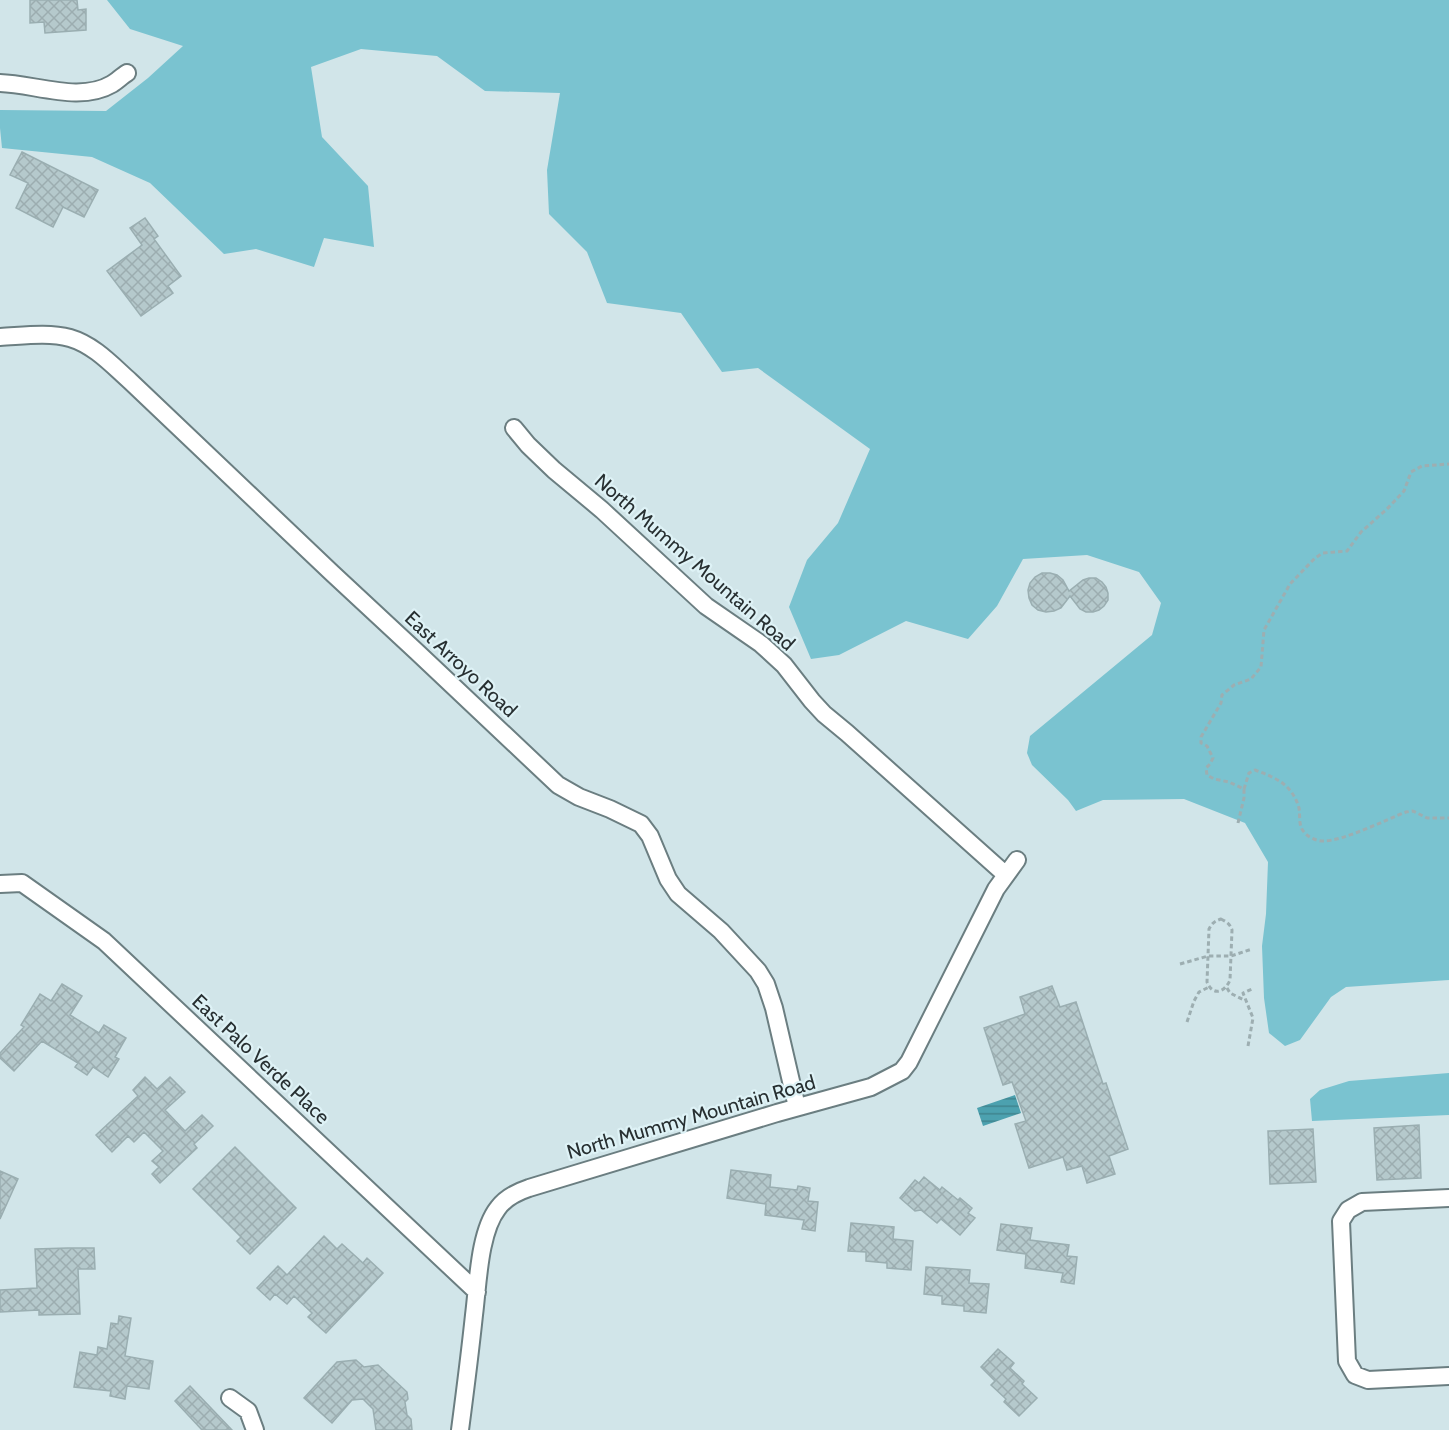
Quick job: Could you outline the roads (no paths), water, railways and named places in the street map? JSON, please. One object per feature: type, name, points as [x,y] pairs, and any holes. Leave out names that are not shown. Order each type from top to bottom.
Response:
[{"type":"street","points":[[0,83],[80,93],[98,90],[112,84],[127,73]]},
{"type":"street","name":"East Arroyo Road","points":[[0,337],[52,335],[70,338],[98,352],[558,785],[579,797],[610,808],[641,824],[650,836],[668,879],[678,894],[727,938],[758,971],[766,984],[774,1008],[797,1107]]},
{"type":"street","name":"North Mummy Mountain Road","points":[[514,428],[554,470],[602,510],[706,606],[761,644],[784,665],[824,714],[1006,875]]},
{"type":"street","name":"North Mummy Mountain Road","points":[[460,1430],[486,1233],[497,1209],[516,1193],[797,1107],[871,1087],[902,1071],[909,1062],[996,889],[1017,860]]},
{"type":"street","name":"East Palo Verde Place","points":[[0,884],[22,883],[104,941],[477,1292]]},
{"type":"street","points":[[1449,1198],[1362,1202],[1348,1210],[1341,1221],[1347,1361],[1355,1375],[1368,1380],[1449,1376]]},
{"type":"street","points":[[230,1398],[248,1411],[255,1430]]}]
